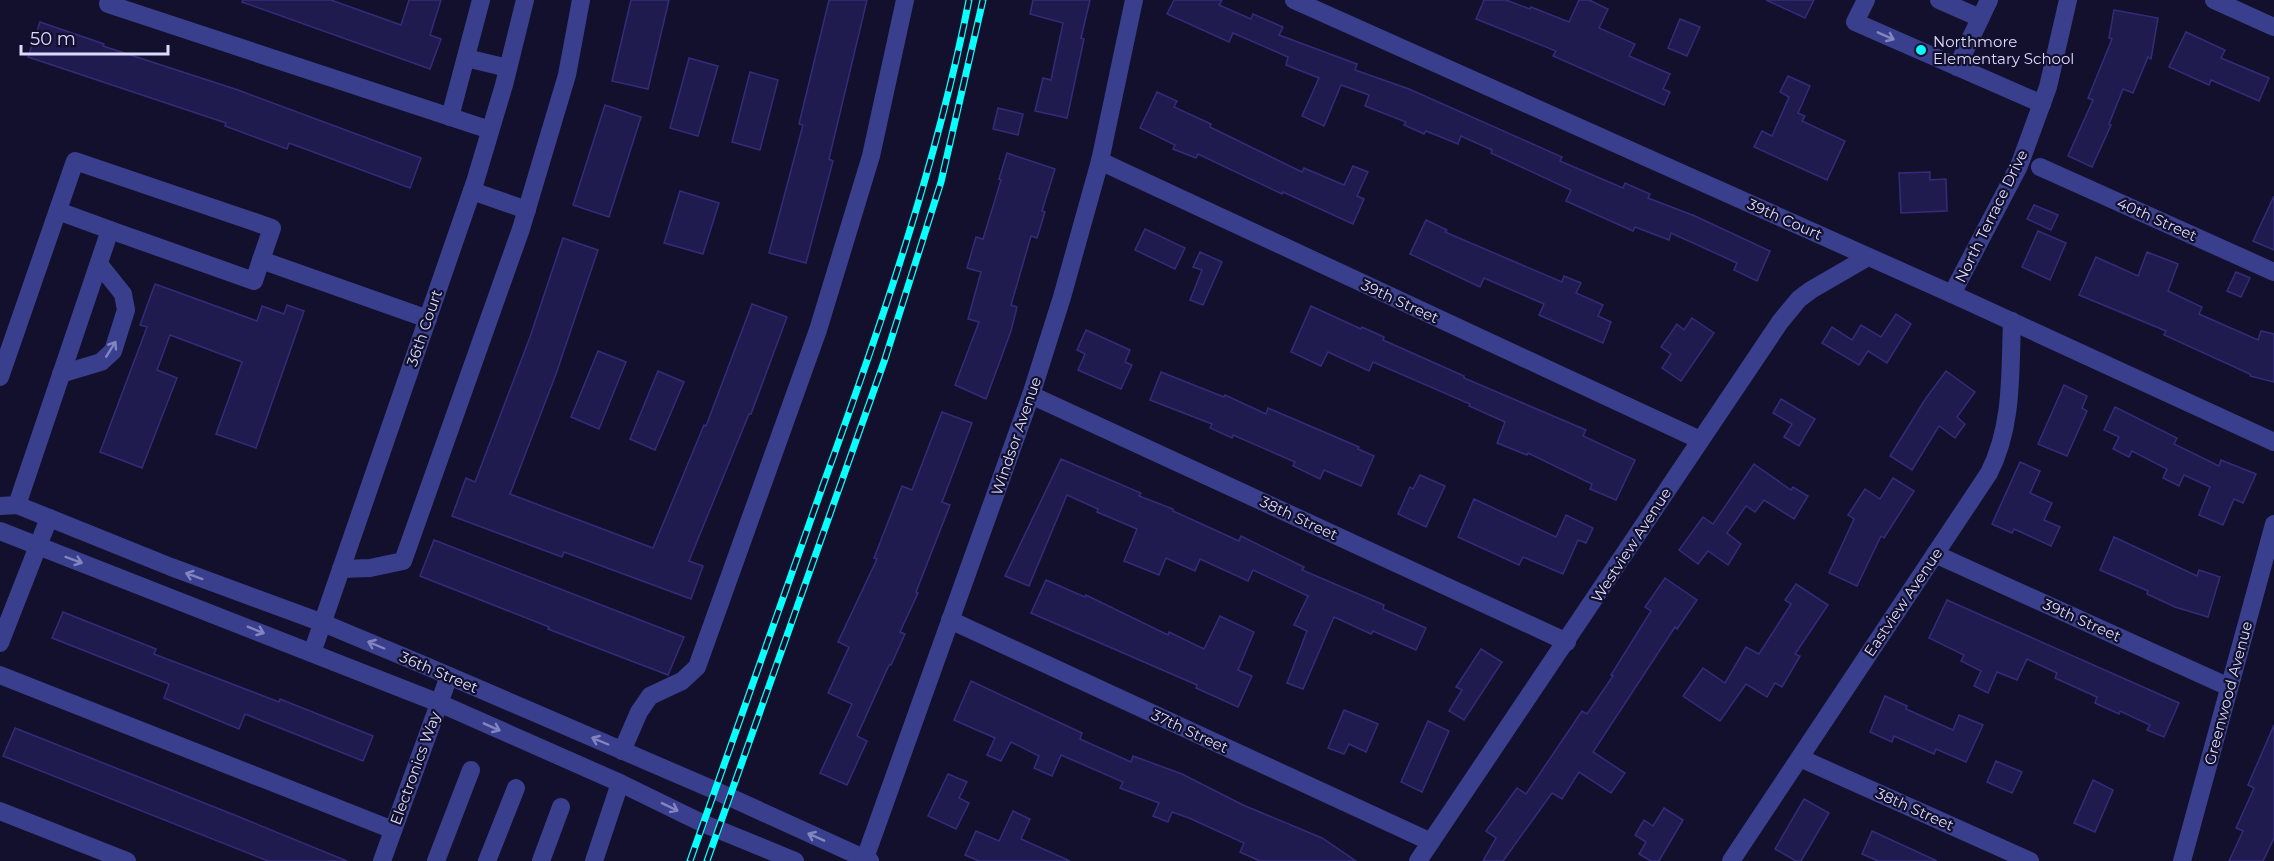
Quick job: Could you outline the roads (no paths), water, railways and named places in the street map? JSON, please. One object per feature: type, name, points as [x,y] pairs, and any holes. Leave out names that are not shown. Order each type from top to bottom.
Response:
[{"type":"street","points":[[108,0],[108,4],[490,130]]},
{"type":"street","points":[[450,117],[480,0]]},
{"type":"street","name":"36th Court","points":[[312,653],[472,191],[508,68],[525,0]]},
{"type":"street","points":[[341,569],[370,568],[403,561],[527,210],[567,75],[581,0]]},
{"type":"street","points":[[622,750],[639,712],[650,696],[682,681],[697,668],[818,330],[871,156],[905,0]]},
{"type":"street","name":"Windsor Avenue","points":[[866,860],[1031,394],[1101,161],[1134,0]]},
{"type":"street","name":"39th Court","points":[[1294,0],[2012,321],[2274,442]]},
{"type":"street","points":[[1866,0],[1855,22],[2042,104]]},
{"type":"street","points":[[1939,0],[1980,18]]},
{"type":"street","points":[[1957,67],[1989,0]]},
{"type":"street","name":"North Terrace Drive","points":[[1952,294],[2019,166],[2048,87],[2068,0]]},
{"type":"street","points":[[2214,0],[2274,27]]},
{"type":"street","points":[[466,58],[508,68]]},
{"type":"street","points":[[0,377],[75,161],[272,228],[254,281],[58,212]]},
{"type":"street","name":"39th Street","points":[[1101,161],[1700,440]]},
{"type":"street","name":"40th Street","points":[[2040,166],[2274,272]]},
{"type":"street","points":[[472,191],[527,210]]},
{"type":"street","points":[[9,505],[61,374],[110,230]]},
{"type":"street","name":"Westview Avenue","points":[[1418,861],[1771,335],[1799,299],[1824,281],[1869,257]]},
{"type":"street","points":[[261,260],[428,319]]},
{"type":"street","points":[[61,374],[101,362],[113,351],[126,310],[123,294],[99,264]]},
{"type":"street","name":"Eastview Avenue","points":[[1731,861],[1989,473],[2003,441],[2008,411],[2012,321]]},
{"type":"street","name":"38th Street","points":[[1031,394],[1567,642]]},
{"type":"street","name":"36th Street","points":[[9,505],[49,518],[171,567],[323,623],[622,750],[866,860]]},
{"type":"street","points":[[0,643],[49,518]]},
{"type":"street","name":"Greenwood Avenue","points":[[2182,861],[2274,524]]},
{"type":"street","name":"36th Street","points":[[0,531],[439,703],[620,783],[702,823],[795,861]]},
{"type":"street","name":"39th Street","points":[[1935,554],[2229,687]]},
{"type":"street","name":"37th Street","points":[[950,620],[1431,842]]},
{"type":"street","points":[[0,675],[393,830]]},
{"type":"street","name":"Electronics Way","points":[[382,861],[449,676]]},
{"type":"street","name":"38th Street","points":[[1800,758],[2030,861]]},
{"type":"street","points":[[436,861],[471,770]]},
{"type":"street","points":[[594,861],[620,783]]},
{"type":"street","points":[[487,861],[516,788]]},
{"type":"street","points":[[542,861],[561,807]]},
{"type":"street","points":[[4,816],[127,861]]},
{"type":"railway","points":[[690,861],[844,428],[905,247],[940,124],[969,0]]},
{"type":"railway","points":[[707,861],[885,359],[941,182],[983,0]]},
{"type":"place","name":"Northmore Elementary School","points":[[1921,50]]}]
